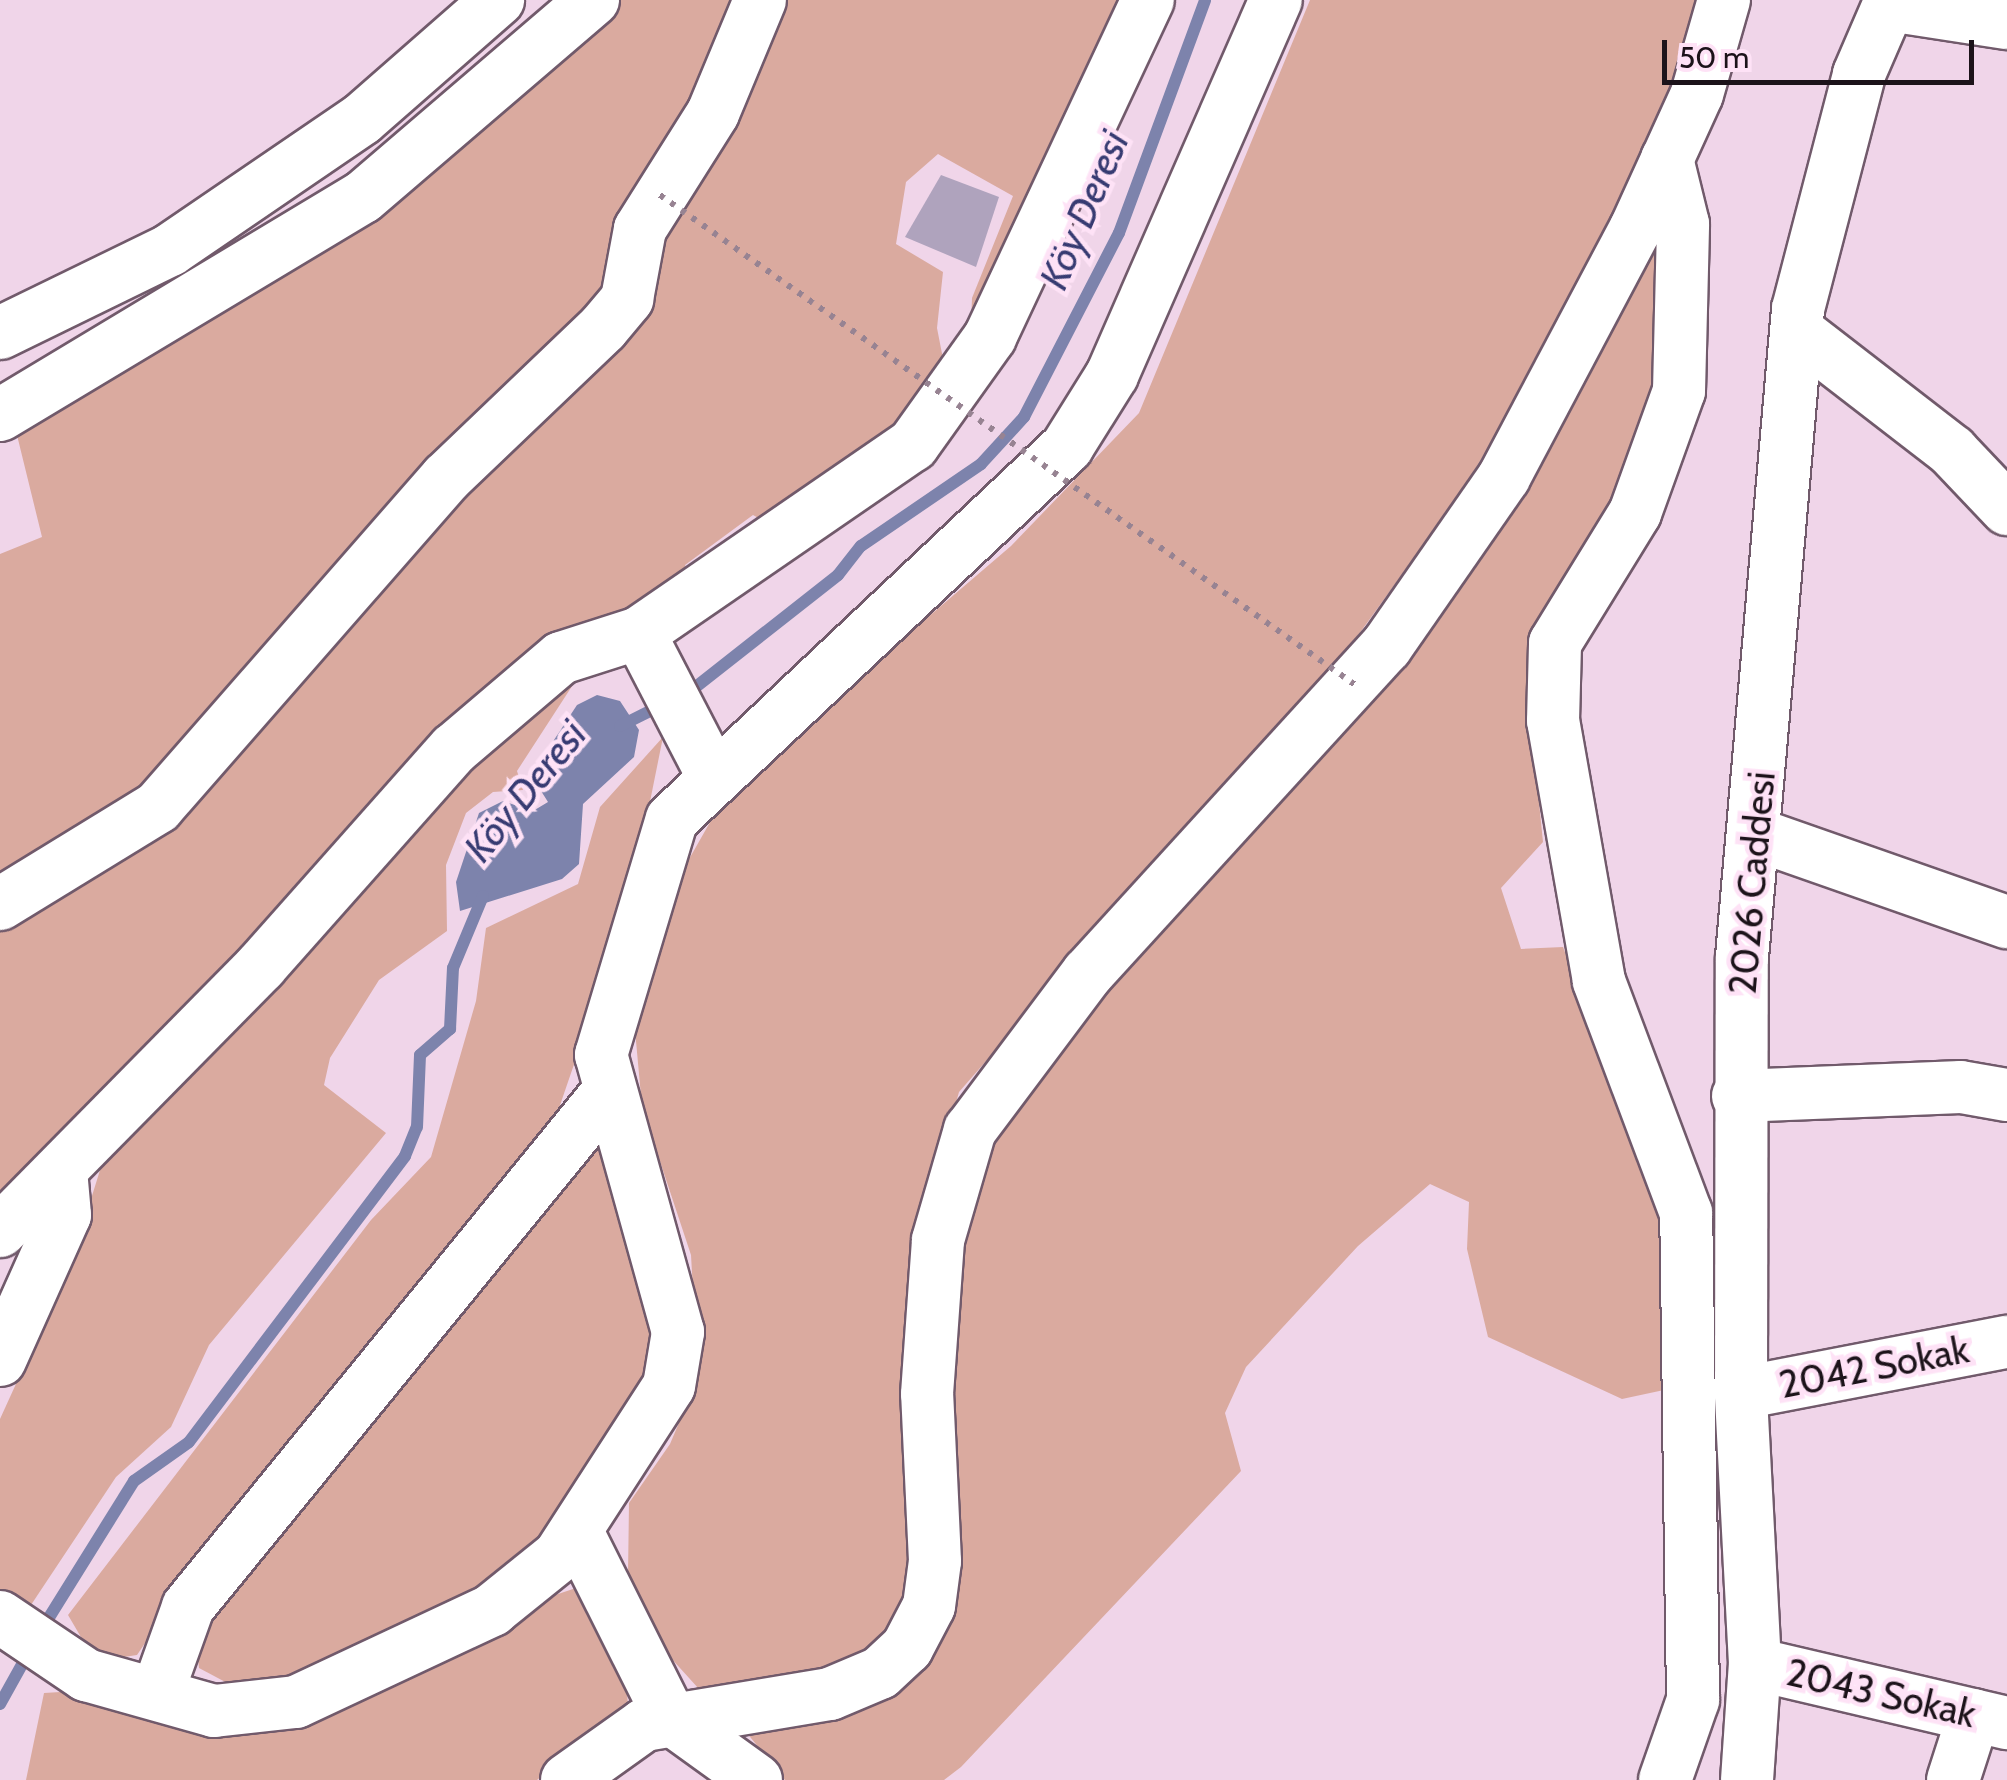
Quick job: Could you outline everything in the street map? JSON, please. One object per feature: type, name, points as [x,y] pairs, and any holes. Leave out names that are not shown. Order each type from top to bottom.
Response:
[{"type":"street","points":[[0,333],[170,250],[362,120],[498,0]]},
{"type":"street","points":[[0,415],[362,197],[593,0]]},
{"type":"street","points":[[0,904],[158,807],[217,745],[446,478],[603,328],[627,298],[640,229],[713,112],[760,0]]},
{"type":"street","points":[[0,1231],[454,749],[561,658],[639,633],[913,445],[990,337],[1148,0]]},
{"type":"street","points":[[0,1617],[86,1675],[158,1691],[214,1711],[296,1702],[492,1610],[577,1532],[669,1386],[678,1332],[605,1096],[601,1055],[672,819],[712,774],[810,698],[1067,447],[1112,375],[1276,0]]},
{"type":"street","points":[[567,1780],[644,1725],[830,1694],[880,1672],[907,1648],[929,1606],[935,1560],[928,1394],[938,1240],[970,1130],[1088,973],[1354,684],[1504,477],[1568,370],[1667,159],[1724,0]]},
{"type":"street","points":[[1890,3],[2007,24]]},
{"type":"street","name":"2026 Caddesi","points":[[1747,1780],[1755,1664],[1742,1392],[1738,1096],[1797,331],[1859,74],[1890,3]]},
{"type":"street","points":[[1666,1780],[1693,1700],[1686,1212],[1599,981],[1553,721],[1555,644],[1635,513],[1678,391],[1683,224],[1667,159]]},
{"type":"street","points":[[1797,331],[1952,451],[2007,509]]},
{"type":"street","points":[[639,633],[712,774]]},
{"type":"street","points":[[1758,835],[2007,922]]},
{"type":"street","points":[[1738,1096],[1960,1087],[2007,1095]]},
{"type":"street","points":[[158,1691],[188,1607],[605,1096]]},
{"type":"street","points":[[0,1360],[65,1215],[61,1170]]},
{"type":"street","name":"2042 Sokak","points":[[1742,1392],[2007,1342]]},
{"type":"street","points":[[577,1532],[670,1718],[756,1780]]},
{"type":"street","name":"2043 Sokak","points":[[1755,1664],[1990,1719]]},
{"type":"street","points":[[1954,1780],[1990,1719]]},
{"type":"path","points":[[660,195],[1354,684]]},
{"type":"shaded area","points":[[613,0],[747,0],[652,175],[625,202],[617,280],[153,793],[0,889],[0,554],[42,537],[15,427]]},
{"type":"shaded area","points":[[776,0],[1128,0],[970,348],[972,298],[1013,196],[938,154],[906,182],[896,244],[943,272],[937,328],[946,374],[930,402],[771,525],[753,515],[685,565],[692,580],[619,621],[0,1218],[0,921],[60,891],[656,243]]},
{"type":"shaded area","points":[[1310,0],[1705,0],[1683,74],[1582,292],[1462,491],[1359,634],[959,1092],[909,1269],[912,1587],[879,1648],[788,1679],[699,1689],[660,1646],[628,1575],[629,1503],[670,1444],[698,1378],[691,1255],[642,1107],[634,1019],[676,882],[713,817],[781,743],[1011,546],[1139,413]]},
{"type":"shaded area","points":[[1659,220],[1666,356],[1533,743],[1543,842],[1501,888],[1521,949],[1563,947],[1630,1120],[1667,1239],[1678,1387],[1622,1399],[1488,1337],[1467,1249],[1469,1202],[1430,1184],[1358,1246],[1246,1367],[1225,1413],[1241,1471],[961,1767],[944,1780],[785,1780],[742,1727],[913,1678],[955,1252],[985,1152],[1041,1059],[1282,793]]},
{"type":"shaded area","points":[[576,680],[517,771],[523,790],[493,792],[466,813],[446,865],[447,931],[379,980],[330,1058],[324,1085],[386,1133],[209,1345],[171,1427],[116,1477],[29,1608],[0,1590],[0,1419],[71,1263],[101,1167],[148,1102],[513,724]]},
{"type":"shaded area","points":[[663,737],[630,901],[557,1114],[206,1553],[137,1655],[110,1659],[85,1644],[68,1615],[371,1220],[431,1157],[476,1001],[486,928],[578,884],[600,807]]},
{"type":"shaded area","points":[[588,1137],[612,1169],[658,1350],[640,1403],[522,1563],[295,1685],[231,1685],[199,1668],[195,1630]]},
{"type":"shaded area","points":[[579,1587],[625,1670],[628,1705],[537,1780],[26,1780],[44,1693],[77,1691],[193,1716]]},
{"type":"water","points":[[597,695],[620,701],[639,730],[634,757],[583,804],[579,864],[562,879],[460,911],[456,882],[479,813],[503,801],[533,811],[548,802],[531,775],[577,705]]},
{"type":"building","points":[[941,175],[999,197],[976,267],[905,237]]},
{"type":"waterway","name":"Köy Deresi","points":[[683,697],[838,575],[861,546],[981,464],[1024,417],[1119,233],[1205,0]]},
{"type":"waterway","name":"Köy Deresi","points":[[620,726],[664,704]]},
{"type":"waterway","name":"Köy Deresi","points":[[40,1632],[134,1481],[189,1442],[405,1156],[417,1127],[420,1055],[450,1029],[453,968],[483,896]]},
{"type":"waterway","name":"Köy Deresi","points":[[0,1704],[30,1650]]}]
